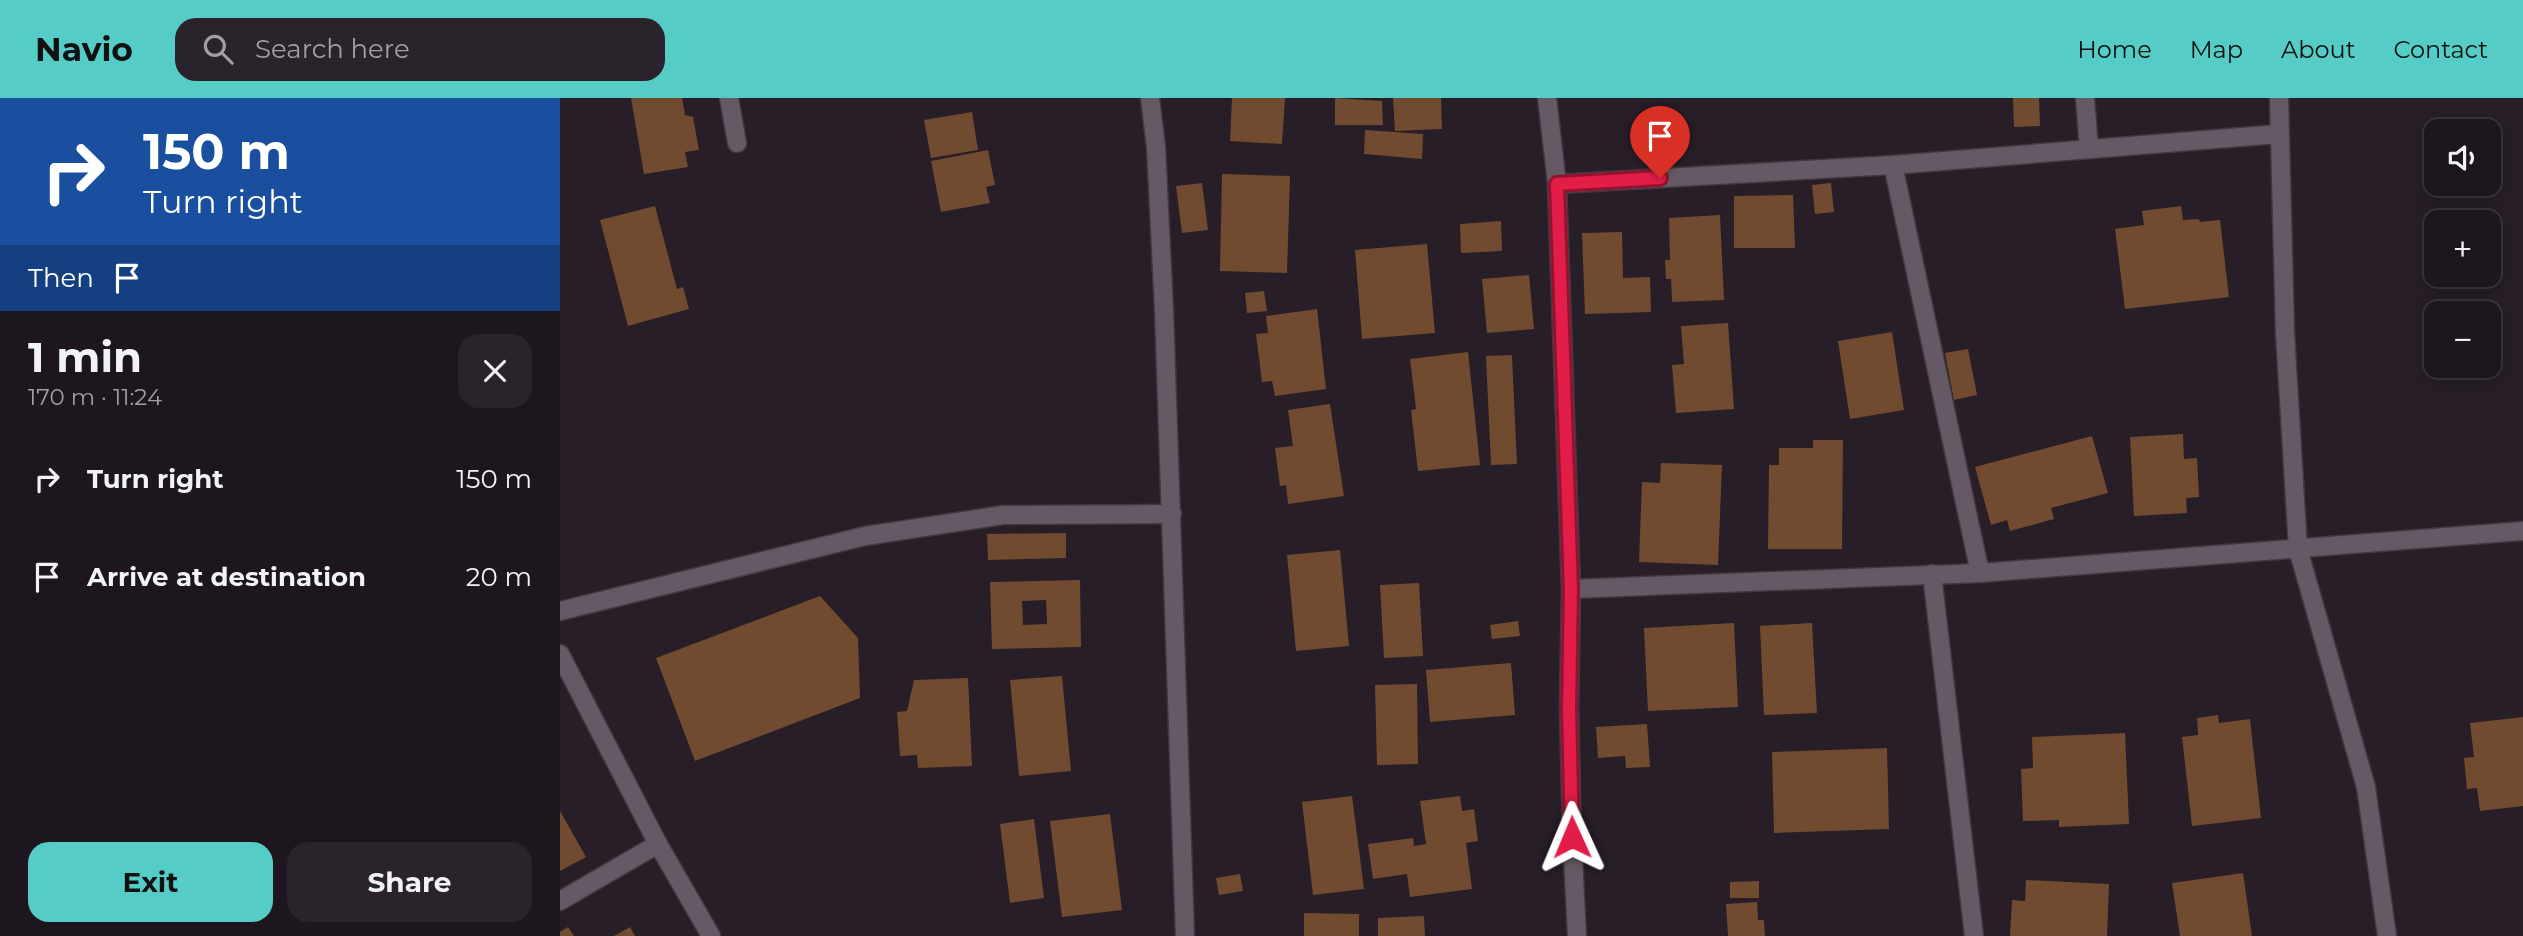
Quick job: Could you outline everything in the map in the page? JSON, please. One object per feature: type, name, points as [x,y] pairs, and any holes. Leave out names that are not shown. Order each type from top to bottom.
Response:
[{"type":"street","points":[[729,98],[737,143]]},
{"type":"street","points":[[1150,98],[1157,160],[1185,936]]},
{"type":"street","points":[[1547,98],[1557,184],[1571,589],[1569,708],[1577,936]]},
{"type":"street","points":[[2085,98],[2089,149]]},
{"type":"street","points":[[2279,98],[2285,332],[2298,549],[2365,787],[2387,936]]},
{"type":"street","points":[[1557,184],[1893,165],[2279,134]]},
{"type":"street","points":[[1893,165],[1980,573]]},
{"type":"street","points":[[560,611],[865,536],[1003,514],[1171,514]]},
{"type":"street","points":[[1571,589],[1980,573],[2523,531]]},
{"type":"street","points":[[1932,574],[1974,936]]},
{"type":"street","points":[[560,654],[658,844],[711,936]]},
{"type":"street","points":[[560,901],[658,844]]},
{"type":"building","points":[[631,98],[682,98],[685,115],[693,117],[699,150],[685,152],[688,167],[644,174]]},
{"type":"building","points":[[1232,98],[1285,98],[1282,144],[1230,141]]},
{"type":"building","points":[[1335,98],[1382,101],[1383,125],[1335,125]]},
{"type":"building","points":[[1393,98],[1441,98],[1442,129],[1395,131]]},
{"type":"building","points":[[2013,98],[2039,98],[2040,126],[2014,127]]},
{"type":"building","points":[[972,112],[978,150],[931,158],[924,120]]},
{"type":"building","points":[[1365,130],[1423,134],[1422,159],[1364,154]]},
{"type":"building","points":[[988,150],[995,185],[986,187],[990,203],[941,212],[931,161]]},
{"type":"building","points":[[1222,174],[1290,176],[1287,273],[1220,271]]},
{"type":"building","points":[[1202,183],[1208,230],[1182,233],[1176,186]]},
{"type":"building","points":[[1831,183],[1834,212],[1815,214],[1812,185]]},
{"type":"building","points":[[1793,195],[1795,248],[1734,248],[1734,196]]},
{"type":"building","points":[[655,206],[677,289],[683,287],[689,309],[628,326],[600,220]]},
{"type":"building","points":[[2181,206],[2183,220],[2220,220],[2229,297],[2125,309],[2115,229],[2144,225],[2142,211]]},
{"type":"building","points":[[1720,215],[1724,300],[1672,302],[1671,279],[1666,279],[1665,260],[1670,260],[1669,218]]},
{"type":"building","points":[[1501,221],[1502,251],[1461,253],[1460,224]]},
{"type":"building","points":[[1622,232],[1623,278],[1650,277],[1651,312],[1585,314],[1582,233]]},
{"type":"building","points":[[1427,244],[1435,333],[1362,339],[1355,250]]},
{"type":"building","points":[[1529,275],[1534,329],[1487,333],[1482,279]]},
{"type":"building","points":[[1264,291],[1267,311],[1247,313],[1245,293]]},
{"type":"building","points":[[1317,309],[1326,389],[1275,396],[1272,381],[1262,382],[1256,334],[1268,333],[1266,316]]},
{"type":"building","points":[[1728,323],[1734,409],[1676,413],[1672,365],[1684,364],[1681,326]]},
{"type":"building","points":[[1892,332],[1904,410],[1850,419],[1838,341]]},
{"type":"building","points":[[1968,349],[1977,395],[1954,400],[1945,353]]},
{"type":"building","points":[[1468,352],[1480,465],[1418,471],[1411,410],[1416,409],[1410,359]]},
{"type":"building","points":[[1512,355],[1517,464],[1491,465],[1486,356]]},
{"type":"building","points":[[1330,404],[1344,496],[1288,504],[1286,485],[1280,486],[1275,448],[1293,446],[1288,410]]},
{"type":"building","points":[[2183,434],[2184,459],[2197,458],[2199,497],[2186,498],[2187,513],[2134,516],[2130,437]]},
{"type":"building","points":[[2092,436],[2108,493],[2051,508],[2054,519],[2010,531],[2007,520],[1991,525],[1975,467]]},
{"type":"building","points":[[1813,440],[1843,440],[1842,549],[1768,549],[1769,465],[1779,465],[1779,448],[1813,448]]},
{"type":"building","points":[[1661,463],[1722,465],[1718,565],[1639,562],[1642,482],[1660,483]]},
{"type":"building","points":[[1066,533],[1066,558],[988,560],[987,534]]},
{"type":"building","points":[[1340,550],[1349,646],[1296,651],[1287,555]]},
{"type":"building","points":[[1080,580],[1081,647],[992,649],[990,582]],"holes":[[[1046,600],[1047,624],[1023,625],[1022,601]]]},
{"type":"building","points":[[1419,583],[1423,656],[1384,658],[1380,585]]},
{"type":"building","points":[[820,596],[858,638],[860,698],[695,761],[656,658]]},
{"type":"building","points":[[1518,621],[1520,636],[1492,639],[1490,625]]},
{"type":"building","points":[[1734,623],[1738,707],[1648,711],[1644,628]]},
{"type":"building","points":[[1812,623],[1817,713],[1764,715],[1760,626]]},
{"type":"building","points":[[1511,663],[1515,715],[1430,722],[1426,670]]},
{"type":"building","points":[[1062,676],[1071,771],[1019,776],[1010,680]]},
{"type":"building","points":[[968,678],[972,766],[918,768],[917,755],[900,756],[897,712],[907,711],[914,680]]},
{"type":"building","points":[[1417,684],[1418,764],[1377,765],[1375,685]]},
{"type":"building","points":[[2218,715],[2219,723],[2250,719],[2261,818],[2192,826],[2182,737],[2198,735],[2197,718]]},
{"type":"building","points":[[2523,717],[2523,806],[2480,811],[2477,788],[2467,789],[2464,758],[2474,757],[2470,723]]},
{"type":"building","points":[[1647,724],[1650,767],[1626,768],[1625,756],[1598,758],[1596,727]]},
{"type":"building","points":[[2125,733],[2129,824],[2059,827],[2059,820],[2023,821],[2021,769],[2033,768],[2032,737]]},
{"type":"building","points":[[1887,748],[1889,829],[1774,833],[1772,752]]},
{"type":"building","points":[[1352,796],[1364,889],[1313,895],[1302,802]]},
{"type":"building","points":[[1460,796],[1462,811],[1474,809],[1478,841],[1466,843],[1472,889],[1410,897],[1407,874],[1373,879],[1368,844],[1413,838],[1414,846],[1426,844],[1420,801]]},
{"type":"building","points":[[560,811],[586,857],[560,871]]},
{"type":"building","points":[[1110,814],[1122,910],[1062,917],[1050,821]]},
{"type":"building","points":[[1034,819],[1044,898],[1010,903],[1000,824]]},
{"type":"building","points":[[2243,873],[2252,936],[2180,936],[2172,883]]},
{"type":"building","points":[[1240,874],[1243,891],[1219,895],[1216,878]]},
{"type":"building","points":[[2026,880],[2109,884],[2107,936],[2010,936],[2012,900],[2025,901]]},
{"type":"building","points":[[1759,881],[1759,898],[1730,898],[1730,882]]},
{"type":"building","points":[[1757,902],[1758,920],[1764,920],[1765,936],[1728,936],[1726,904]]},
{"type":"building","points":[[1304,913],[1359,914],[1359,936],[1304,936]]},
{"type":"building","points":[[1424,916],[1425,936],[1378,936],[1378,918]]},
{"type":"building","points":[[568,927],[574,936],[560,936],[560,932]]},
{"type":"building","points":[[630,927],[635,936],[614,936]]},
{"type":"route","points":[[1572,837],[1569,708],[1571,589],[1557,184],[1660,178]]}]
